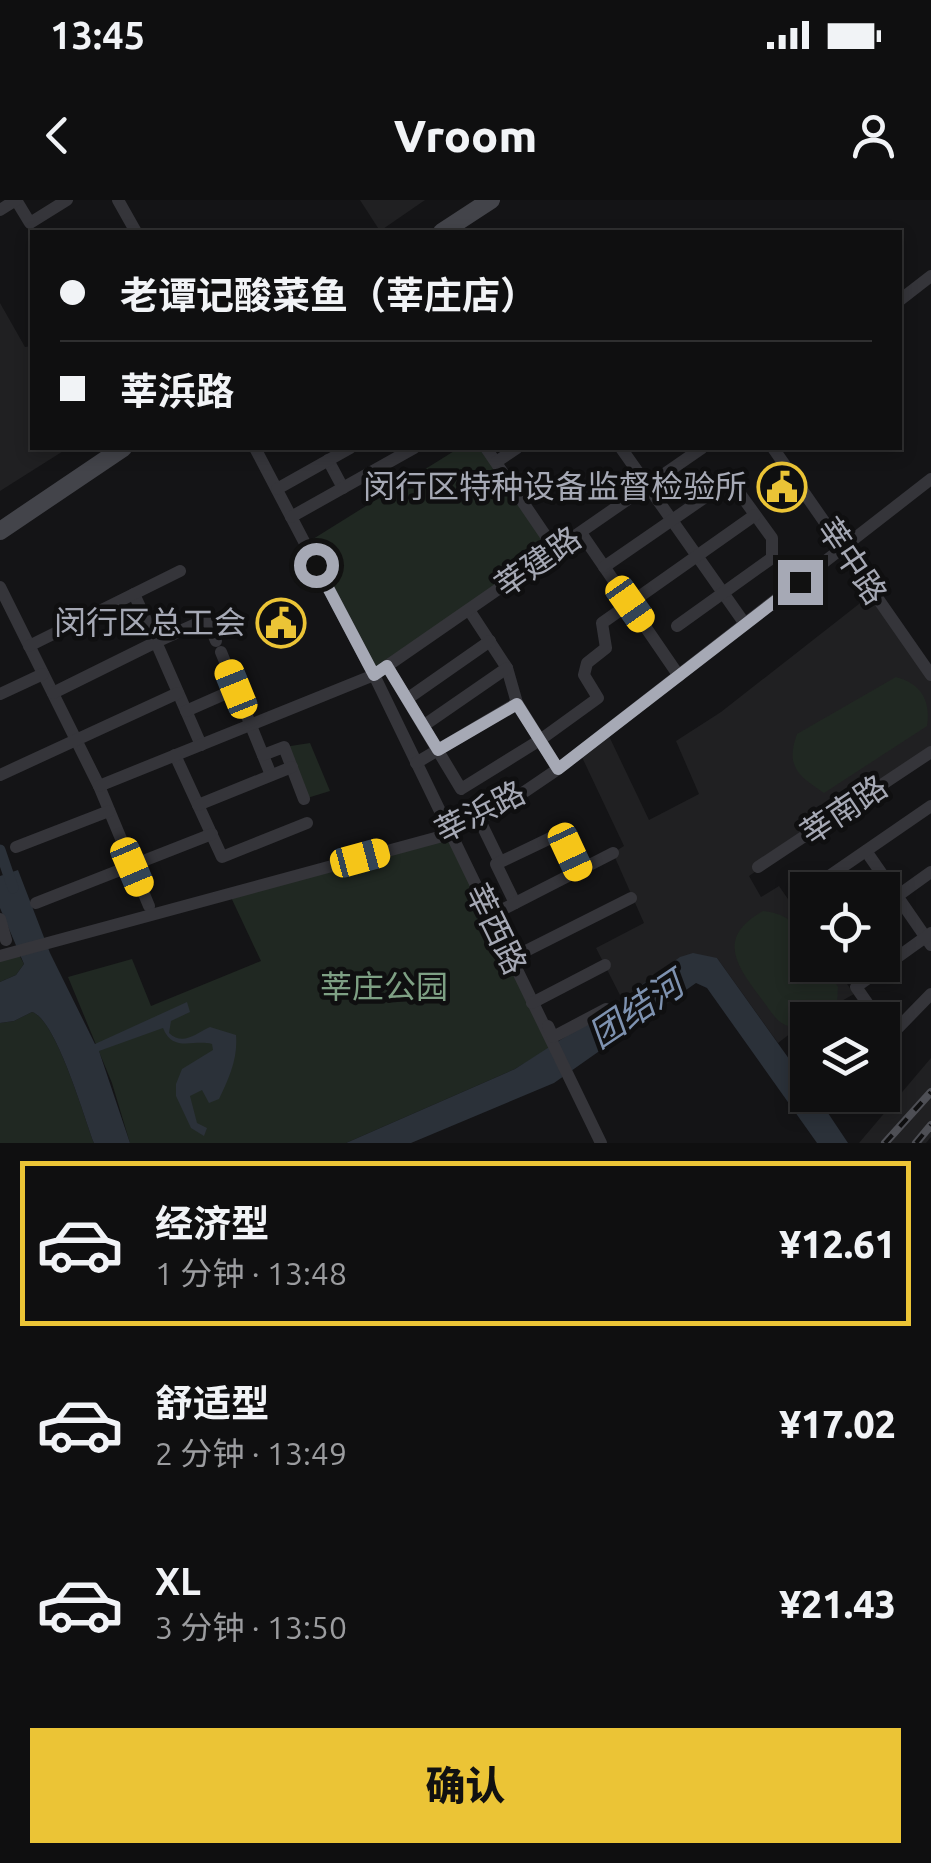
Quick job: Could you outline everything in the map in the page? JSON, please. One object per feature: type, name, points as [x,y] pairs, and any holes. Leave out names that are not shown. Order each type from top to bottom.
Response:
[{"type":"main road","points":[[445,230],[491,200]]},
{"type":"main road","points":[[0,531],[120,450]]},
{"type":"street","points":[[0,210],[16,200],[30,223],[67,200]]},
{"type":"street","points":[[118,200],[135,230]]},
{"type":"street","points":[[902,298],[931,276]]},
{"type":"street","name":"莘西路","points":[[256,450],[374,675],[600,1140]]},
{"type":"street","points":[[277,489],[346,450]]},
{"type":"street","points":[[487,450],[556,550]]},
{"type":"street","points":[[496,462],[514,450]]},
{"type":"street","points":[[623,450],[745,624]]},
{"type":"street","name":"莘建路","points":[[99,786],[374,675],[699,450]]},
{"type":"street","name":"莘中路","points":[[773,450],[931,675]]},
{"type":"street","points":[[291,517],[343,488],[393,453]]},
{"type":"street","points":[[328,460],[343,488]]},
{"type":"street","name":"莘浜路","points":[[0,956],[450,834],[558,769],[931,479]]},
{"type":"street","points":[[604,567],[730,480],[772,538],[772,558],[677,626]]},
{"type":"street","points":[[387,666],[461,789],[598,698],[584,675],[587,662],[606,648],[602,623],[755,515]]},
{"type":"street","points":[[581,533],[679,676]]},
{"type":"street","points":[[29,646],[180,571]]},
{"type":"street","points":[[134,594],[201,745]]},
{"type":"street","points":[[2,596],[99,786],[149,906]]},
{"type":"street","points":[[469,610],[507,668],[517,704],[558,769]]},
{"type":"street","points":[[53,693],[207,618],[271,775]]},
{"type":"street","points":[[406,699],[490,641]]},
{"type":"street","points":[[423,726],[507,668]]},
{"type":"street","points":[[0,694],[44,674]]},
{"type":"street","points":[[186,711],[236,689]]},
{"type":"street","points":[[0,775],[178,693]]},
{"type":"street","points":[[416,764],[517,704]]},
{"type":"street","points":[[263,755],[284,747],[304,799]]},
{"type":"street","name":"莘南路","points":[[758,867],[931,752]]},
{"type":"street","points":[[176,755],[222,856],[308,823]]},
{"type":"street","points":[[198,805],[292,767]]},
{"type":"street","points":[[836,872],[930,810]]},
{"type":"street","points":[[16,848],[109,811]]},
{"type":"street","points":[[479,819],[500,862]]},
{"type":"street","points":[[515,903],[496,864],[561,832],[579,870]]},
{"type":"street","points":[[36,903],[212,834]]},
{"type":"street","points":[[866,851],[881,872]]},
{"type":"street","points":[[490,916],[613,853]]},
{"type":"street","points":[[900,895],[931,872]]},
{"type":"street","points":[[510,959],[632,898]]},
{"type":"street","points":[[866,1002],[856,986],[929,938],[900,899]]},
{"type":"street","points":[[0,920],[6,940]]},
{"type":"street","points":[[532,1003],[605,964]]},
{"type":"street","points":[[900,1017],[931,994]]},
{"type":"street","points":[[539,1018],[546,1022],[553,1037],[606,1009]]},
{"type":"street","points":[[583,1143],[600,1140]]},
{"type":"shaded area","points":[[360,200],[425,200],[381,230]]},
{"type":"shaded area","points":[[0,303],[25,347],[30,346],[30,450],[65,450],[0,491]]},
{"type":"shaded area","points":[[873,593],[931,675],[931,752],[749,876],[761,897],[779,886],[790,902],[790,982],[846,982],[854,994],[840,1002],[790,1002],[790,1034],[778,1043],[717,958],[650,980],[622,999],[596,948],[644,923],[613,853],[624,846],[580,753],[607,732],[649,820],[699,794],[676,741],[721,712]]},
{"type":"shaded area","points":[[931,1058],[931,1137],[926,1143],[859,1143],[885,1112],[900,1112],[900,1095]]},
{"type":"green space","points":[[456,450],[487,450],[556,551],[374,675],[305,544]]},
{"type":"green space","points":[[896,677],[922,694],[927,726],[824,793],[797,770],[793,755],[797,734]]},
{"type":"green space","points":[[310,743],[330,791],[304,799],[284,747]]},
{"type":"green space","name":"莘庄公园","points":[[450,834],[553,1046],[515,1069],[346,1143],[130,1143],[112,1083],[68,977],[132,959],[151,1006],[261,961],[229,893]]},
{"type":"green space","points":[[763,911],[790,920],[790,982],[835,982],[837,1002],[790,1002],[790,1027],[776,1018],[738,962],[735,941],[749,921]]},
{"type":"green space","points":[[17,951],[24,964],[16,975],[0,982],[0,956]]},
{"type":"green space","points":[[32,1012],[41,1019],[60,1050],[94,1143],[0,1143],[0,1023]]},
{"type":"water","points":[[18,870],[50,953],[95,1044],[187,1002],[190,1012],[171,1021],[169,1033],[174,1037],[189,1038],[210,1027],[236,1035],[234,1060],[219,1099],[209,1103],[202,1090],[190,1096],[197,1123],[207,1128],[204,1136],[191,1128],[176,1096],[176,1084],[182,1069],[213,1050],[212,1044],[178,1043],[163,1028],[99,1051],[130,1143],[94,1143],[60,1050],[41,1019],[32,1012],[0,1023],[0,982],[16,975],[24,964],[0,908],[0,876]]},
{"type":"water","points":[[693,953],[717,958],[790,1060],[790,1105],[707,988],[696,983],[554,1083],[411,1143],[346,1143],[515,1069],[593,1019],[604,1020],[624,1003],[622,999],[680,957]]},
{"type":"water","points":[[795,1112],[827,1112],[848,1143],[817,1143]]},
{"type":"waterway","name":"团结河","points":[[0,850],[13,888]]},
{"type":"railway","points":[[885,1143],[931,1092]]},
{"type":"railway","points":[[916,1143],[931,1125]]},
{"type":"place","name":"闵行区特种设备监督检验所","points":[[782,487]]},
{"type":"place","name":"闵行区总工会","points":[[281,623]]},
{"type":"route","points":[[316,565],[374,675],[387,666],[438,750],[517,704],[558,769],[800,582]]}]
